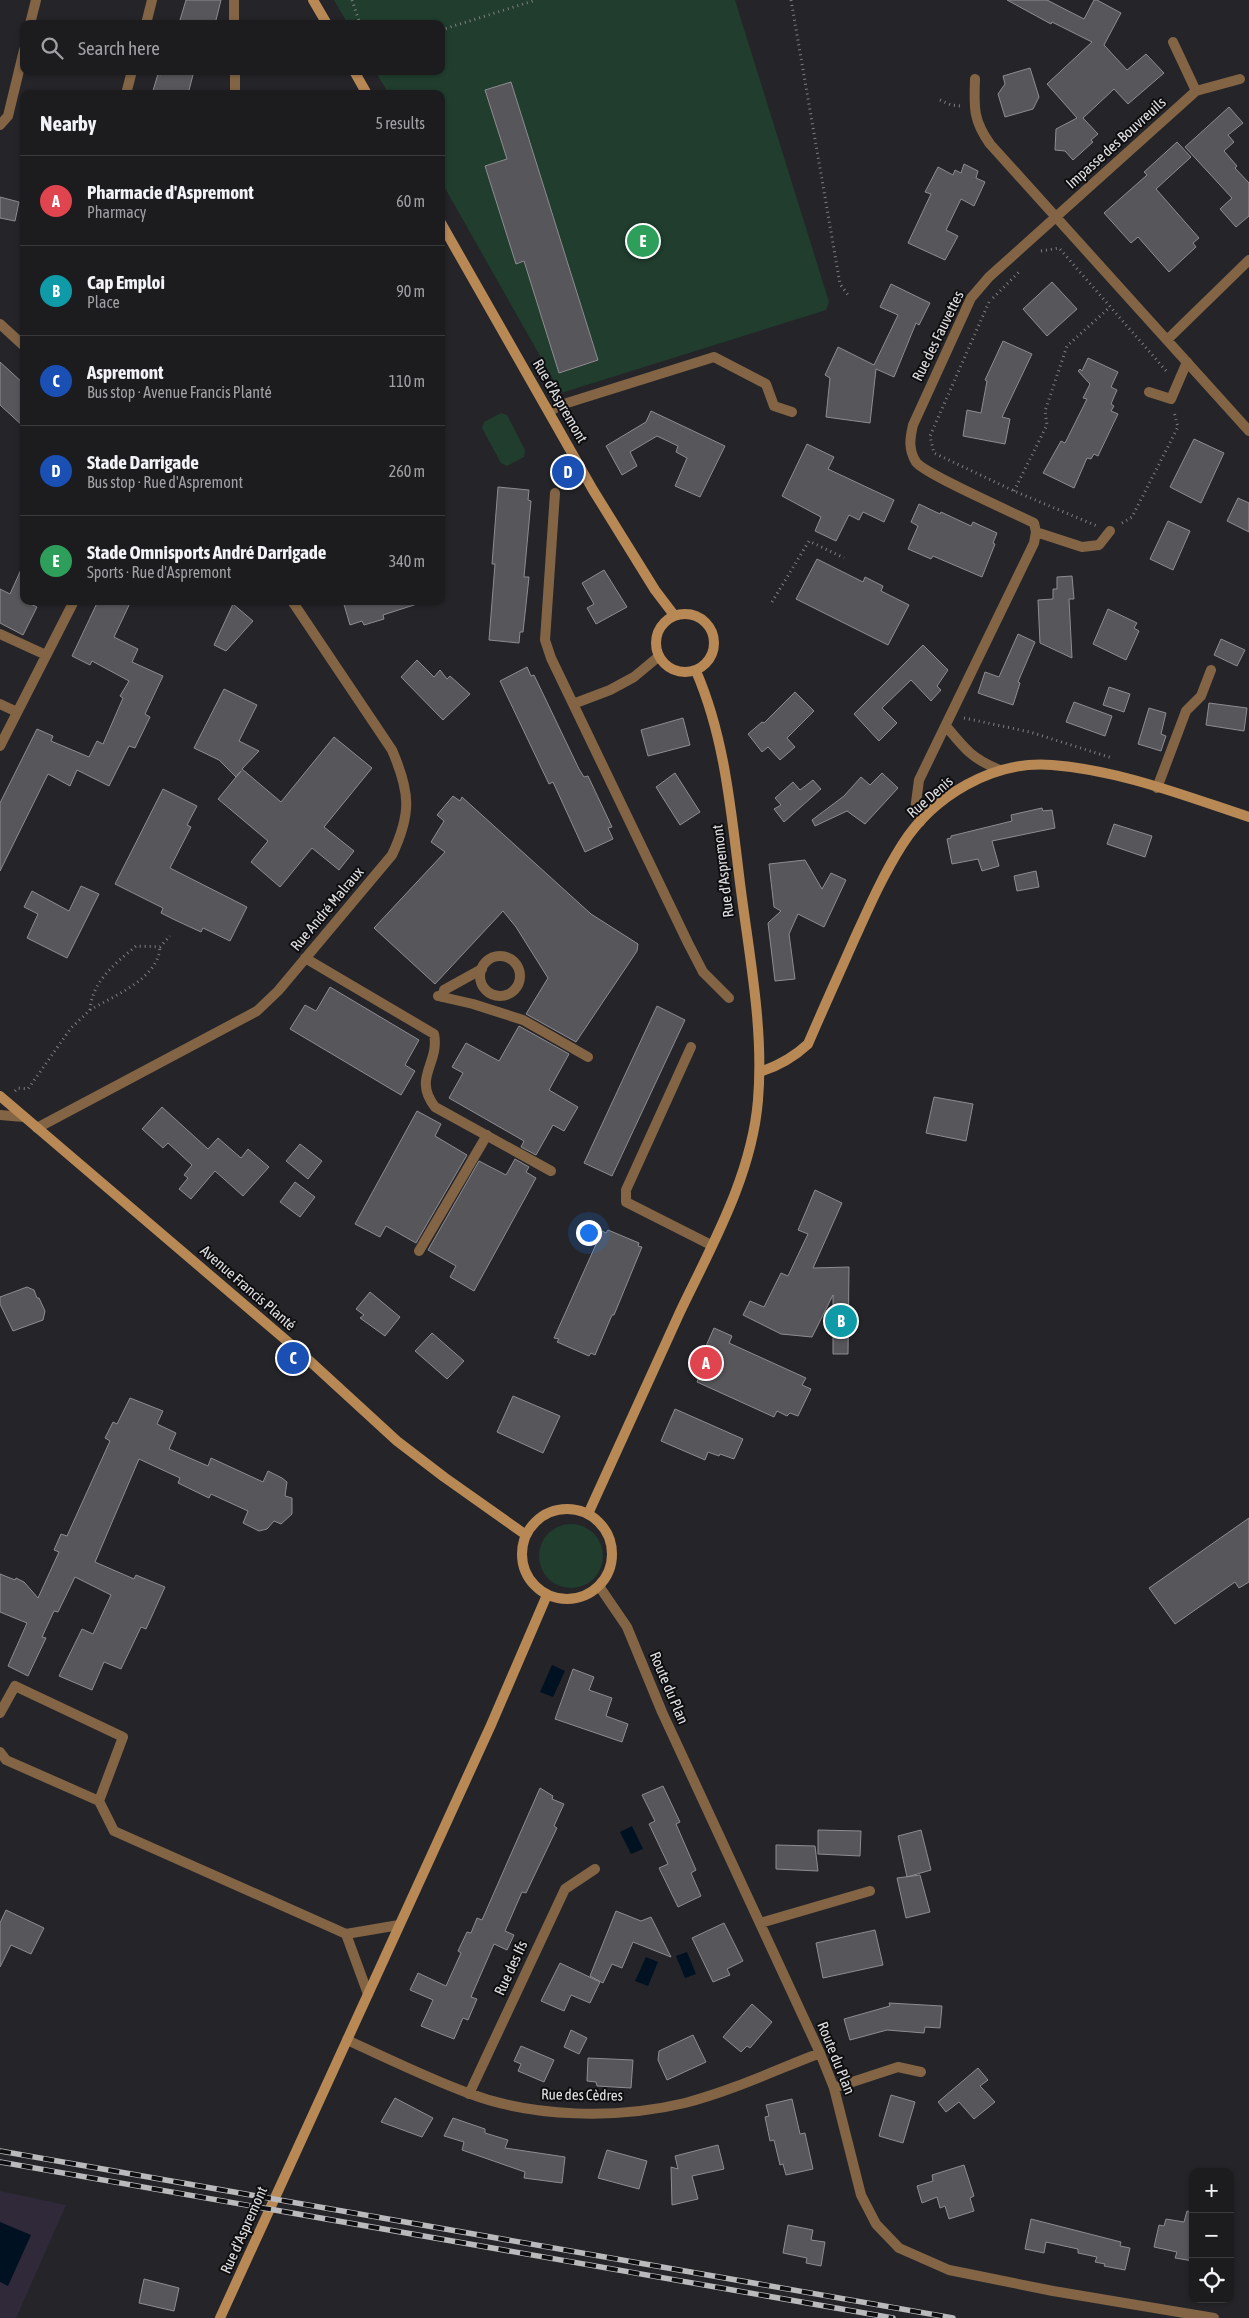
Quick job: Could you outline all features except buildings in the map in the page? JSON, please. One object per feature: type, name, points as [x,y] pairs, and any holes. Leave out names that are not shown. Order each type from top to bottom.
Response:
[{"type":"main road","points":[[313,0],[325,20]]},
{"type":"main road","points":[[356,75],[365,90]]},
{"type":"main road","name":"Rue d'Aspremont","points":[[445,230],[594,490],[655,590],[674,615]]},
{"type":"main road","points":[[691,614],[706,622],[713,634],[714,648],[708,662],[696,671],[682,673],[668,668],[658,657],[655,641],[660,625],[674,615],[691,614]]},
{"type":"main road","name":"Rue d'Aspremont","points":[[588,1514],[742,1173],[755,1120],[760,1072],[758,1029],[727,779],[706,694],[696,671]]},
{"type":"main road","name":"Rue Denis","points":[[760,1072],[776,1067],[797,1054],[808,1044],[879,884],[903,844],[920,822],[952,793],[984,775],[1014,766],[1050,765],[1088,770],[1156,788],[1249,817]]},
{"type":"main road","name":"Avenue Francis Planté","points":[[3,1098],[300,1353],[397,1441],[526,1535]]},
{"type":"main road","points":[[574,1510],[588,1514],[606,1530],[610,1541],[611,1565],[606,1576],[599,1586],[588,1594],[575,1598],[560,1599],[547,1595],[527,1576],[522,1548],[526,1535],[534,1523],[552,1512],[574,1510]]},
{"type":"main road","name":"Rue d'Aspremont","points":[[220,2318],[499,1707],[547,1595]]},
{"type":"street","points":[[31,20],[36,0]]},
{"type":"street","points":[[147,20],[152,0]]},
{"type":"street","points":[[234,0],[234,20]]},
{"type":"street","points":[[1173,42],[1196,91]]},
{"type":"street","points":[[0,126],[8,116],[20,66]]},
{"type":"street","points":[[127,90],[131,75]]},
{"type":"street","points":[[235,75],[235,90]]},
{"type":"street","points":[[975,79],[974,107],[979,128],[990,144],[1168,339],[1249,431]]},
{"type":"street","name":"Impasse des Bouvreuils","points":[[1056,218],[1196,91],[1240,79]]},
{"type":"street","name":"Rue des Fauvettes","points":[[1056,218],[989,277],[971,298],[913,424],[909,445],[916,463],[933,474],[1034,523],[1036,532],[1082,547],[1098,545],[1110,531]]},
{"type":"street","points":[[1168,339],[1249,260]]},
{"type":"street","points":[[0,324],[20,342]]},
{"type":"street","points":[[549,411],[567,403],[714,357],[766,384],[774,406],[792,412]]},
{"type":"street","points":[[1149,392],[1171,399],[1187,362]]},
{"type":"street","points":[[555,493],[545,640],[550,658],[703,972],[729,998]]},
{"type":"street","points":[[920,822],[915,810],[919,780],[1034,543],[1036,532]]},
{"type":"street","points":[[0,746],[72,605]]},
{"type":"street","name":"Rue André Malraux","points":[[37,1128],[257,1011],[278,991],[392,855],[403,832],[406,813],[406,794],[402,773],[392,750],[295,605]]},
{"type":"street","points":[[0,634],[46,655]]},
{"type":"street","points":[[574,704],[626,681],[658,657]]},
{"type":"street","points":[[1156,788],[1186,711],[1201,696],[1211,670]]},
{"type":"street","points":[[0,704],[18,712]]},
{"type":"street","points":[[946,726],[964,748],[979,761],[1000,770]]},
{"type":"street","points":[[504,956],[514,962],[520,972],[519,983],[512,992],[501,996],[490,993],[482,985],[480,974],[484,963],[493,957],[504,956]]},
{"type":"street","points":[[305,958],[434,1034],[436,1044],[426,1079],[426,1095],[436,1107],[551,1171]]},
{"type":"street","points":[[482,969],[444,990],[440,997],[523,1020],[588,1057]]},
{"type":"street","points":[[495,1011],[501,996]]},
{"type":"street","points":[[691,1047],[626,1190],[626,1202],[711,1245]]},
{"type":"street","points":[[0,1115],[24,1117]]},
{"type":"street","points":[[419,1251],[487,1135]]},
{"type":"street","name":"Route du Plan","points":[[599,1586],[627,1627],[662,1712],[820,2053],[834,2088],[861,2196],[876,2224],[899,2248],[949,2270],[1054,2291],[1214,2318]]},
{"type":"street","points":[[0,1713],[15,1686],[123,1737],[99,1801]]},
{"type":"street","points":[[0,1752],[6,1760],[99,1801],[114,1831],[346,1934],[399,1925]]},
{"type":"street","name":"Rue des Ifs","points":[[469,2094],[565,1889],[595,1869]]},
{"type":"street","points":[[760,1923],[870,1891]]},
{"type":"street","points":[[346,1934],[368,1994]]},
{"type":"street","name":"Rue des Cèdres","points":[[347,2040],[469,2094],[506,2105],[549,2112],[592,2114],[685,2103],[820,2053]]},
{"type":"street","points":[[834,2088],[898,2067],[921,2072]]},
{"type":"path","points":[[352,0],[359,20]]},
{"type":"path","points":[[445,29],[536,0]]},
{"type":"path","points":[[791,0],[840,284],[848,296]]},
{"type":"path","points":[[940,100],[951,105],[974,107]]},
{"type":"path","points":[[1035,257],[1041,251],[1059,248],[1178,383]]},
{"type":"path","points":[[1022,270],[989,302],[930,436],[934,452],[1014,491],[1110,531],[1132,516],[1178,427],[1171,399]]},
{"type":"path","points":[[1014,491],[1047,425],[1045,411],[1067,346],[1110,308]]},
{"type":"path","points":[[772,602],[809,541],[844,558]]},
{"type":"path","points":[[951,715],[1030,732],[1114,758]]},
{"type":"path","points":[[3,1098],[18,1088],[28,1089],[71,1028],[90,1010],[147,975],[160,958],[160,947],[170,936]]},
{"type":"path","points":[[90,1010],[91,999],[103,975],[136,946],[160,947]]},
{"type":"shaded area","points":[[0,2191],[66,2205],[16,2318],[0,2318]]},
{"type":"green space","points":[[334,0],[735,0],[829,302],[826,310],[561,393],[445,188],[445,90],[387,90],[377,75],[445,75],[445,20],[346,20]]},
{"type":"green space","points":[[501,413],[507,415],[525,450],[524,457],[507,466],[501,463],[482,428],[484,422]]},
{"type":"green space","points":[[565,1524],[577,1524],[594,1533],[601,1544],[603,1556],[601,1568],[594,1579],[577,1588],[565,1588],[553,1583],[544,1574],[539,1562],[539,1550],[544,1538],[553,1529]]},
{"type":"water","points":[[552,1665],[565,1671],[553,1697],[540,1692]]},
{"type":"water","points":[[632,1826],[643,1849],[631,1854],[620,1832]]},
{"type":"water","points":[[687,1952],[696,1974],[685,1978],[676,1956]]},
{"type":"water","points":[[646,1957],[658,1962],[648,1986],[635,1981]]},
{"type":"water","points":[[0,2222],[31,2235],[8,2286],[0,2282]]},
{"type":"railway","points":[[0,2151],[953,2318]]},
{"type":"railway","points":[[0,2162],[893,2318]]},
{"type":"place","name":"Stade Omnisports André Darrigade","points":[[643,241]]},
{"type":"place","name":"Stade Darrigade","points":[[568,472]]},
{"type":"place","name":"Cap Emploi","points":[[841,1321]]},
{"type":"place","name":"Aspremont","points":[[293,1358]]},
{"type":"place","name":"Pharmacie d'Aspremont","points":[[706,1363]]}]
